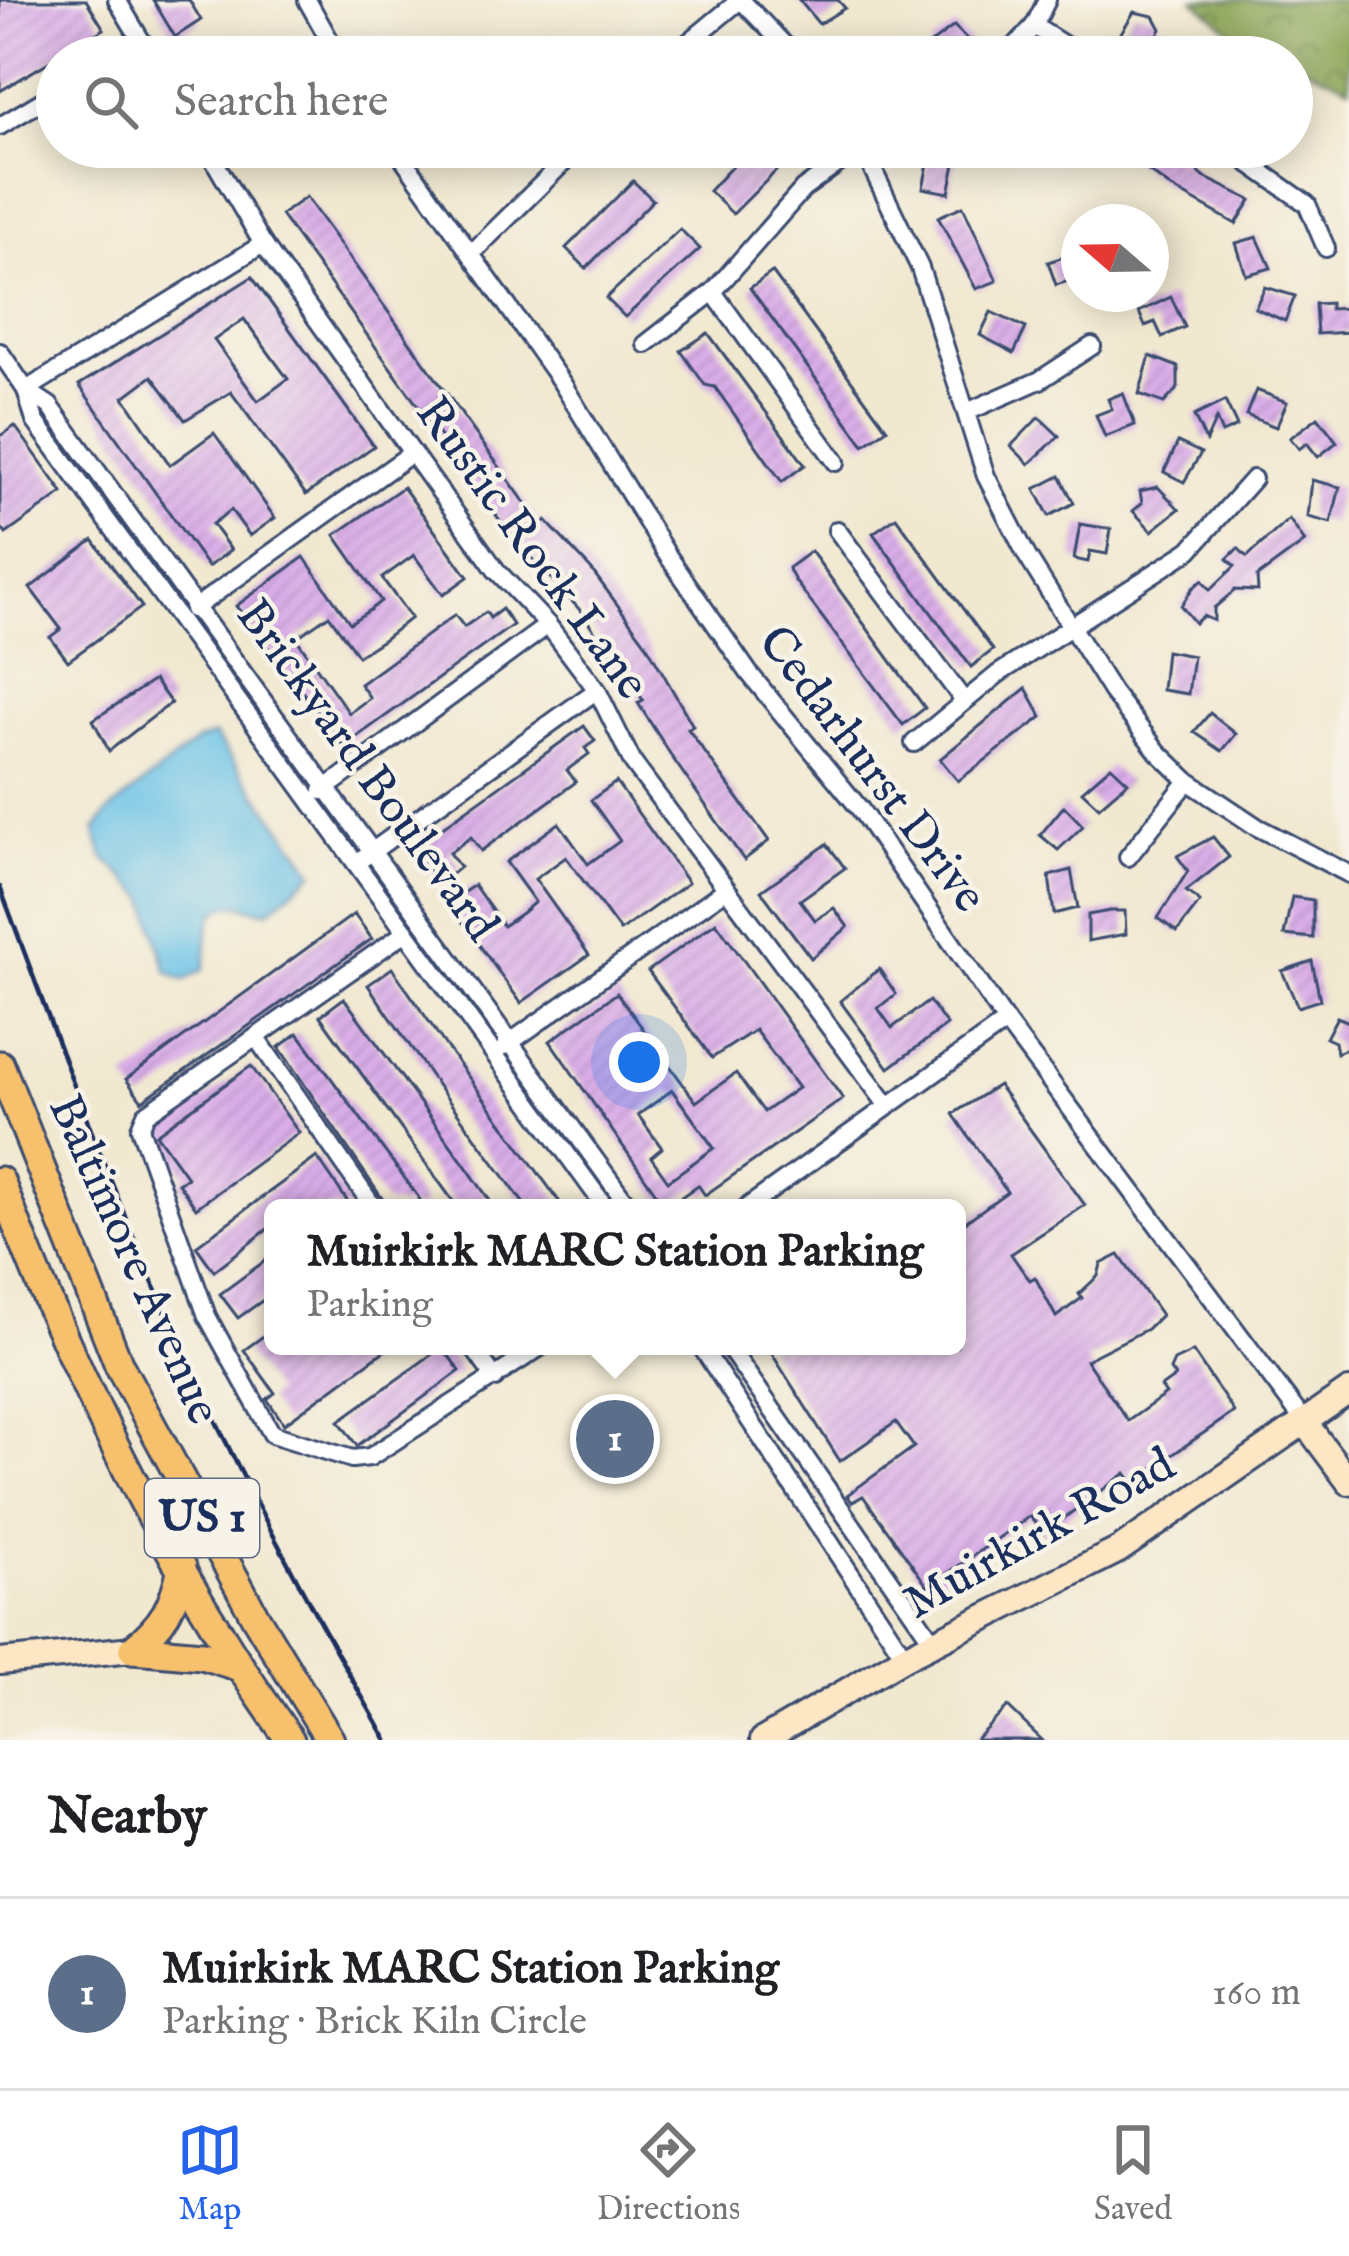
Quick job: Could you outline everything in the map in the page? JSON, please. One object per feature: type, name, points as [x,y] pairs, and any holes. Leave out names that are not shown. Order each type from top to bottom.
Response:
[{"type":"main road","name":"Baltimore Avenue","points":[[0,1065],[119,1365],[256,1618],[330,1740]]},
{"type":"main road","name":"Baltimore Avenue","points":[[0,1181],[71,1358],[237,1666],[290,1740]]},
{"type":"main road","name":"Muirkirk Road","points":[[763,1740],[905,1657],[1119,1550],[1349,1391]]},
{"type":"main road","points":[[1306,1424],[1349,1482]]},
{"type":"main road","points":[[133,1649],[162,1625],[176,1598],[182,1568]]},
{"type":"main road","points":[[0,1662],[133,1649],[202,1655],[237,1666]]},
{"type":"street","points":[[117,0],[138,36]]},
{"type":"street","points":[[307,0],[327,36]]},
{"type":"street","points":[[696,36],[741,0],[776,36]]},
{"type":"street","points":[[1025,36],[1047,0]]},
{"type":"street","points":[[1034,26],[1050,36]]},
{"type":"street","points":[[0,126],[36,105]]},
{"type":"street","name":"Rustic Rock Lane","points":[[218,168],[263,244],[496,570],[548,625],[597,690],[633,763],[888,1106]]},
{"type":"street","name":"Cedarhurst Drive","points":[[411,168],[582,412],[703,607],[889,850],[1006,1022],[1306,1424]]},
{"type":"street","points":[[473,252],[558,168]]},
{"type":"street","points":[[646,344],[713,292],[803,189],[832,168]]},
{"type":"street","points":[[872,168],[920,268],[969,410],[986,476],[1072,628],[1138,729],[1188,781],[1257,827],[1349,874]]},
{"type":"street","points":[[1256,168],[1307,204],[1327,248]]},
{"type":"street","points":[[26,390],[263,244]]},
{"type":"street","points":[[713,292],[836,462]]},
{"type":"street","points":[[969,410],[1040,380],[1092,346]]},
{"type":"street","name":"Brickyard Boulevard","points":[[0,352],[26,390],[35,421],[599,1199]]},
{"type":"street","name":"Brickyard Boulevard","points":[[26,390],[50,406],[198,606],[625,1199]]},
{"type":"street","points":[[178,619],[412,453]]},
{"type":"street","points":[[914,743],[964,701],[1190,550],[1253,479]]},
{"type":"street","points":[[837,530],[964,701]]},
{"type":"street","points":[[310,800],[548,625]]},
{"type":"street","points":[[356,863],[597,690]]},
{"type":"street","points":[[1129,857],[1188,781]]},
{"type":"street","points":[[495,1055],[725,890]]},
{"type":"street","points":[[406,932],[258,1040],[146,1114],[140,1127],[206,1316],[261,1424],[284,1441],[361,1460],[529,1355]]},
{"type":"street","points":[[759,1199],[1006,1022]]},
{"type":"street","points":[[258,1040],[368,1199]]},
{"type":"street","points":[[478,1355],[495,1378]]},
{"type":"street","points":[[707,1355],[905,1657]]},
{"type":"street","points":[[734,1355],[934,1642]]},
{"type":"green space","points":[[1194,0],[1349,0],[1349,87],[1313,71],[1313,36],[1237,36]]},
{"type":"water","points":[[214,735],[314,872],[268,911],[237,905],[216,912],[208,930],[203,970],[184,980],[167,971],[146,898],[103,857],[95,831],[109,811],[197,741]]},
{"type":"building","points":[[0,0],[86,0],[104,29],[92,36],[36,36],[36,70],[0,91]]},
{"type":"building","points":[[153,0],[189,0],[201,20],[174,36]]},
{"type":"building","points":[[799,0],[838,0],[845,8],[819,24]]},
{"type":"building","points":[[1134,12],[1154,16],[1161,29],[1157,36],[1119,36]]},
{"type":"building","points":[[954,26],[964,36],[941,36]]},
{"type":"building","points":[[730,168],[779,168],[733,214],[709,191]]},
{"type":"building","points":[[927,168],[954,168],[949,193],[923,188]]},
{"type":"building","points":[[1144,168],[1194,168],[1251,200],[1236,224]]},
{"type":"building","points":[[633,181],[653,200],[586,268],[566,248]]},
{"type":"building","points":[[306,197],[541,525],[546,521],[591,569],[645,642],[693,726],[688,729],[769,841],[744,860],[579,609],[509,533],[281,215]]},
{"type":"building","points":[[963,206],[997,281],[976,289],[938,217]]},
{"type":"building","points":[[680,229],[700,249],[625,317],[606,298]]},
{"type":"building","points":[[1257,237],[1271,268],[1246,275],[1236,243]]},
{"type":"building","points":[[1061,258],[1061,283],[1056,285],[1048,262]]},
{"type":"building","points":[[772,272],[887,429],[864,445],[750,288]]},
{"type":"building","points":[[252,277],[374,446],[306,495],[231,392],[185,420],[152,376],[124,397],[170,465],[214,433],[275,518],[250,536],[231,510],[212,524],[231,550],[208,567],[79,385]],"holes":[[[244,319],[288,379],[258,401],[214,340]]]},
{"type":"building","points":[[1265,287],[1295,296],[1285,321],[1255,308]]},
{"type":"building","points":[[1169,298],[1185,327],[1162,337],[1155,322],[1145,326],[1139,312],[1169,312]]},
{"type":"building","points":[[1330,303],[1330,309],[1349,308],[1349,332],[1317,334],[1315,304]]},
{"type":"building","points":[[991,312],[1026,328],[1014,353],[980,335]]},
{"type":"building","points":[[708,333],[805,465],[782,482],[715,387],[705,385],[681,351]]},
{"type":"building","points":[[1150,356],[1178,367],[1178,388],[1164,403],[1139,394]]},
{"type":"building","points":[[1256,390],[1287,402],[1276,427],[1246,415]]},
{"type":"building","points":[[1123,393],[1135,425],[1105,437],[1096,415],[1112,409],[1108,399]]},
{"type":"building","points":[[1225,401],[1237,426],[1222,433],[1216,419],[1206,441],[1194,416]]},
{"type":"building","points":[[1039,417],[1059,436],[1029,464],[1011,446]]},
{"type":"building","points":[[1318,417],[1337,442],[1318,457],[1307,443],[1299,449],[1290,438]]},
{"type":"building","points":[[15,426],[63,493],[6,534],[0,526],[0,436]]},
{"type":"building","points":[[1178,442],[1201,453],[1184,482],[1164,472]]},
{"type":"building","points":[[1060,476],[1074,503],[1049,516],[1035,489]]},
{"type":"building","points":[[1312,480],[1340,487],[1331,523],[1308,517]]},
{"type":"building","points":[[403,487],[468,577],[443,595],[414,555],[382,578],[411,618],[384,639],[358,656],[329,615],[296,638],[349,713],[370,698],[360,684],[455,615],[464,627],[486,612],[490,618],[502,609],[513,625],[344,746],[236,606],[304,557],[350,623],[371,609],[381,601],[335,535]]},
{"type":"building","points":[[1158,487],[1179,509],[1152,531],[1133,511],[1142,503],[1140,491]]},
{"type":"building","points":[[896,517],[993,650],[971,667],[873,533]]},
{"type":"building","points":[[1289,519],[1305,542],[1257,577],[1258,591],[1235,590],[1214,608],[1214,621],[1203,616],[1195,623],[1181,606],[1192,589],[1202,580],[1210,590],[1235,566],[1227,559],[1238,548],[1247,557]]},
{"type":"building","points":[[1080,524],[1111,529],[1107,554],[1090,551],[1088,562],[1074,559]]},
{"type":"building","points":[[93,540],[142,607],[68,661],[50,637],[61,629],[30,588]]},
{"type":"building","points":[[811,551],[925,708],[903,725],[788,568]]},
{"type":"building","points":[[1166,651],[1193,656],[1188,694],[1162,690]]},
{"type":"building","points":[[154,680],[171,703],[109,751],[93,720]]},
{"type":"building","points":[[1026,688],[1042,717],[958,781],[940,759]]},
{"type":"building","points":[[1210,713],[1236,734],[1222,751],[1194,732]]},
{"type":"building","points":[[584,726],[595,741],[585,748],[589,754],[567,770],[576,782],[481,851],[471,837],[449,853],[460,867],[439,884],[413,848]]},
{"type":"building","points":[[1111,766],[1128,782],[1099,807],[1082,791]]},
{"type":"building","points":[[616,782],[688,883],[620,931],[566,857],[535,879],[589,955],[521,1003],[449,903],[474,885],[503,926],[522,913],[535,902],[506,862],[559,823],[588,864],[620,841],[591,800]]},
{"type":"building","points":[[1064,806],[1083,826],[1058,850],[1040,835]]},
{"type":"building","points":[[1213,837],[1229,857],[1186,891],[1200,902],[1177,932],[1158,918],[1188,871],[1177,856]]},
{"type":"building","points":[[827,844],[845,868],[800,900],[815,920],[834,908],[848,927],[811,958],[761,891]]},
{"type":"building","points":[[1071,870],[1078,908],[1054,914],[1049,876]]},
{"type":"building","points":[[1292,897],[1313,900],[1313,938],[1284,935]]},
{"type":"building","points":[[1125,911],[1126,934],[1088,941],[1088,915]]},
{"type":"building","points":[[354,914],[372,939],[142,1101],[126,1079]]},
{"type":"building","points":[[716,922],[843,1099],[705,1195],[698,1185],[679,1199],[660,1199],[550,1041],[617,993],[696,1102],[736,1073],[764,1112],[798,1088],[755,1030],[712,1058],[648,971]],"holes":[[[672,1090],[714,1148],[668,1181],[651,1157],[662,1148],[638,1115]]]},
{"type":"building","points":[[1312,961],[1320,1000],[1298,1007],[1282,971]]},
{"type":"building","points":[[392,968],[557,1199],[520,1199],[368,985]]},
{"type":"building","points":[[879,969],[896,994],[878,1008],[892,1028],[929,1001],[947,1025],[889,1068],[840,1001]]},
{"type":"building","points":[[344,998],[489,1199],[452,1199],[320,1016]]},
{"type":"building","points":[[1337,1017],[1349,1022],[1349,1048],[1337,1053],[1335,1042],[1326,1038]]},
{"type":"building","points":[[298,1033],[420,1199],[383,1199],[279,1047]]},
{"type":"building","points":[[251,1066],[299,1133],[196,1208],[178,1183],[187,1177],[156,1134]]},
{"type":"building","points":[[998,1085],[1085,1205],[1011,1254],[1030,1280],[1035,1277],[1056,1317],[1082,1298],[1079,1294],[1098,1276],[1101,1264],[1119,1255],[1161,1315],[1147,1329],[1086,1360],[1128,1421],[1166,1394],[1161,1387],[1175,1377],[1170,1370],[1174,1361],[1193,1352],[1234,1412],[1133,1482],[1126,1473],[1043,1533],[1030,1516],[928,1587],[863,1496],[852,1502],[847,1495],[914,1447],[896,1422],[840,1461],[773,1355],[966,1355],[966,1222],[1007,1192],[953,1114]]},
{"type":"building","points":[[317,1157],[346,1199],[264,1199],[264,1232],[214,1271],[196,1246]]},
{"type":"building","points":[[264,1262],[264,1299],[238,1318],[220,1294]]},
{"type":"building","points":[[264,1336],[264,1355],[379,1355],[284,1424],[267,1399],[275,1393],[244,1350]]},
{"type":"building","points":[[431,1355],[448,1355],[460,1371],[357,1446],[339,1421]]},
{"type":"building","points":[[1008,1707],[1042,1740],[975,1740]]},
{"type":"railway","points":[[0,887],[116,1194],[183,1352],[266,1521],[387,1740]]},
{"type":"place","name":"Muirkirk MARC Station Parking","points":[[615,1439]]}]
